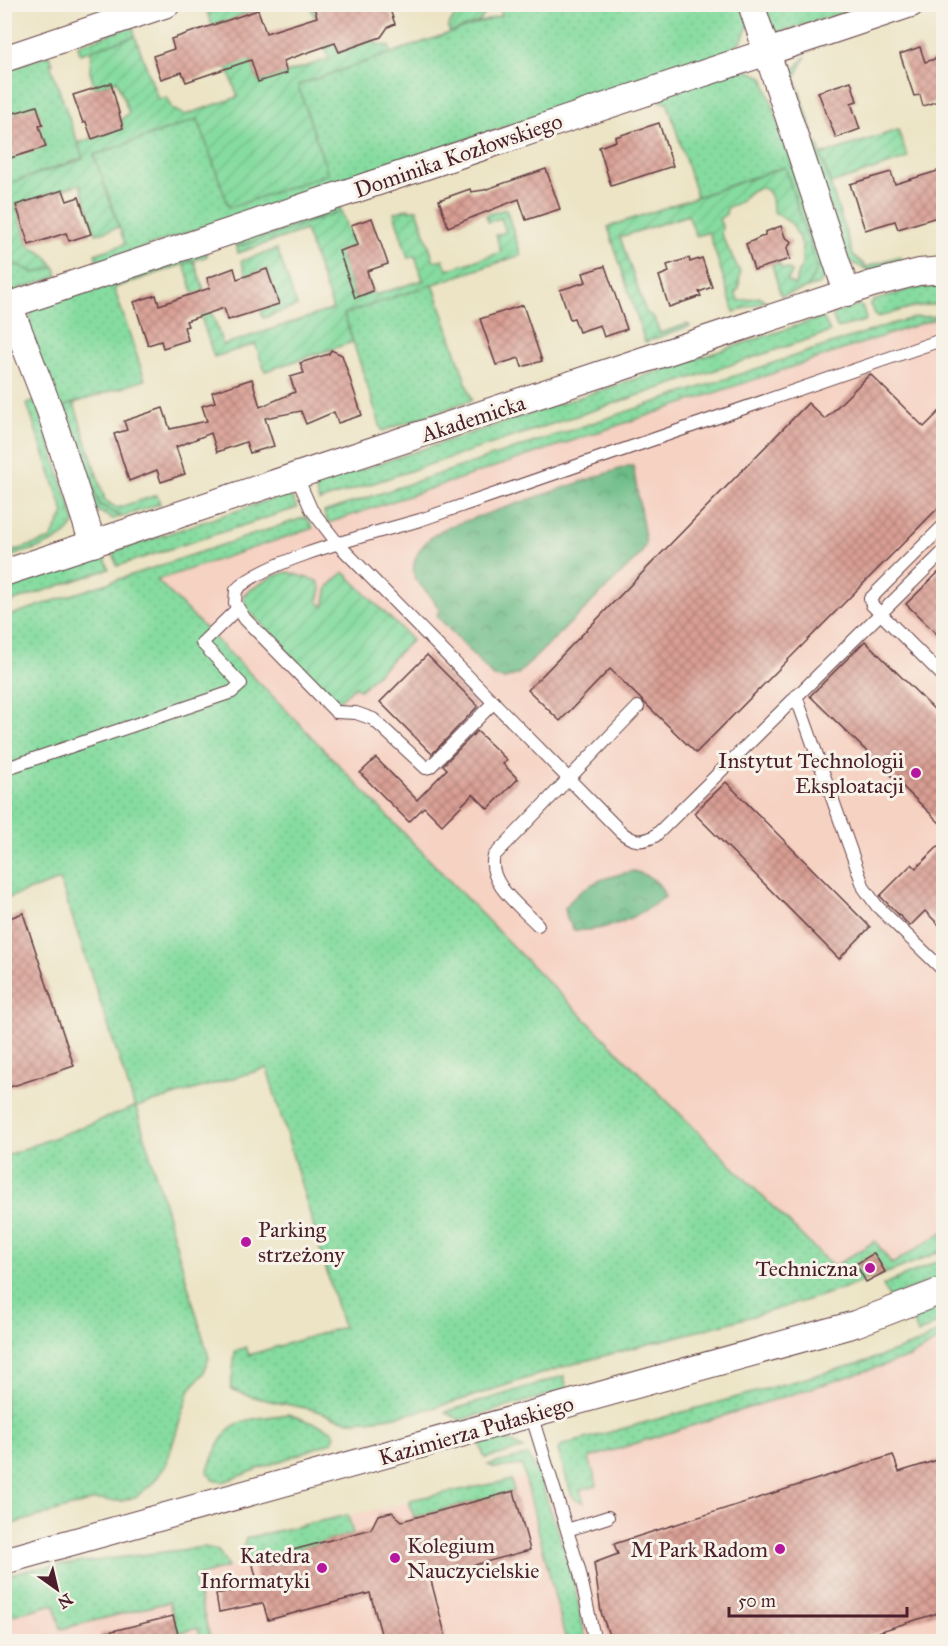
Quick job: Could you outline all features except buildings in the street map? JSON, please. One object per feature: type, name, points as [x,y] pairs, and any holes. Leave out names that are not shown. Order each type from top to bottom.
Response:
[{"type":"street","points":[[4,59],[167,4]]},
{"type":"street","points":[[751,4],[847,293]]},
{"type":"street","name":"Dominika Kozłowskiego","points":[[7,306],[911,4]]},
{"type":"street","name":"Akademicka","points":[[4,573],[899,276],[944,270]]},
{"type":"street","points":[[7,306],[50,411],[93,543]]},
{"type":"street","name":"Kazimierza Pułaskiego","points":[[4,1561],[855,1324],[944,1290]]},
{"type":"lane","points":[[494,702],[430,767],[426,768],[373,719],[356,713],[336,712],[237,609],[234,597],[236,590],[253,576],[338,544],[420,520],[944,339]]},
{"type":"lane","points":[[297,477],[311,509],[338,544],[630,839],[644,841],[655,836],[944,551]]},
{"type":"lane","points":[[944,525],[873,594],[870,603],[944,677]]},
{"type":"lane","points":[[4,769],[232,692],[241,684],[202,643],[237,609]]},
{"type":"lane","points":[[796,696],[864,888],[877,906],[944,971]]},
{"type":"lane","points":[[538,925],[495,878],[492,863],[499,849],[638,707]]},
{"type":"lane","points":[[531,1414],[579,1569],[595,1641]]},
{"type":"lane","points":[[567,1530],[608,1517]]},
{"type":"shaded area","points":[[943,317],[943,1232],[892,1264],[875,1241],[833,1268],[514,948],[285,709],[156,580]]},
{"type":"shaded area","points":[[943,1338],[943,1641],[586,1641],[574,1581],[547,1501],[597,1485],[589,1458],[910,1357]]},
{"type":"shaded area","name":"Kolegium Nauczycielskie","points":[[524,1477],[566,1641],[211,1641],[194,1576],[245,1563],[243,1549],[246,1538]]},
{"type":"shaded area","points":[[169,1602],[177,1633],[199,1628],[202,1641],[5,1641],[4,1617],[54,1604],[61,1629]]},
{"type":"green space","points":[[228,5],[271,5],[236,17],[258,82],[329,59],[310,5],[313,5],[319,22],[330,27],[339,52],[373,40],[379,45],[389,46],[391,53],[298,85],[328,174],[229,208],[198,119],[94,155],[119,227],[96,234],[80,184],[16,205],[29,245],[46,256],[55,267],[35,273],[13,263],[5,241],[4,185],[83,159],[78,143],[123,128],[121,120],[129,113],[117,81],[95,88],[90,72],[91,50],[135,36],[158,99],[166,97],[172,109],[185,115],[238,97],[207,12]]},
{"type":"green space","points":[[461,5],[491,5],[479,22],[450,33],[448,27]]},
{"type":"green space","points":[[499,5],[742,5],[749,24],[742,40],[728,52],[98,263],[95,254],[125,244],[94,155],[198,119],[229,207],[298,85],[502,15]]},
{"type":"green space","points":[[764,5],[868,5],[777,33],[771,26]]},
{"type":"green space","points":[[133,26],[135,36],[80,54],[78,45]]},
{"type":"green space","points":[[49,55],[53,63],[50,64],[83,158],[5,185],[4,70]]},
{"type":"green space","points":[[806,56],[795,78],[813,132],[806,135],[787,77]]},
{"type":"green space","points":[[742,68],[763,77],[828,271],[820,284],[807,288],[817,269],[785,167],[697,197],[667,101],[662,103],[659,95]]},
{"type":"green space","points":[[898,130],[908,158],[831,184],[821,155]]},
{"type":"green space","points":[[817,143],[853,255],[867,267],[900,256],[902,263],[870,271],[848,261],[809,146]]},
{"type":"green space","points":[[785,167],[817,269],[807,288],[781,296],[772,265],[779,263],[781,268],[791,270],[792,273],[787,281],[795,285],[802,266],[802,244],[792,224],[774,212],[769,192],[757,188],[749,192],[740,202],[727,208],[726,214],[719,219],[722,226],[721,234],[740,272],[739,289],[735,292],[739,301],[759,297],[766,301],[734,312],[709,232],[696,236],[688,215],[620,237],[646,312],[654,318],[660,333],[687,324],[690,326],[645,342],[608,227]]},
{"type":"green space","points":[[338,202],[341,211],[237,247],[233,237]]},
{"type":"green space","points":[[409,208],[409,211],[417,209],[434,261],[443,259],[447,270],[501,252],[496,235],[506,232],[501,218],[488,222],[486,215],[506,209],[521,255],[344,314],[353,342],[265,371],[255,344],[214,357],[184,264],[194,261],[223,345],[333,309],[305,230],[238,253],[237,247],[341,211],[353,246],[339,251],[355,298],[373,291],[375,295],[423,280],[415,256],[408,258],[394,213]]},
{"type":"green space","points":[[4,241],[14,263],[35,273],[55,267],[58,276],[5,294]]},
{"type":"green space","points":[[205,248],[207,256],[114,288],[145,380],[65,406],[99,504],[121,517],[113,519],[94,509],[29,329],[29,320],[34,307]]},
{"type":"green space","points":[[277,249],[297,306],[263,318],[261,311],[279,304],[267,269],[247,276],[241,261]]},
{"type":"green space","points":[[433,284],[472,400],[382,431],[344,314]]},
{"type":"green space","points":[[943,285],[943,303],[913,307],[877,317],[870,305],[873,301],[914,288]]},
{"type":"green space","points":[[859,305],[863,308],[866,319],[837,328],[833,317],[835,313]]},
{"type":"green space","points":[[943,316],[328,523],[324,512],[888,325],[916,317]]},
{"type":"green space","points":[[823,317],[830,332],[319,501],[314,485]]},
{"type":"green space","points":[[36,401],[75,522],[70,530],[54,541],[5,558],[4,554],[51,539],[64,513],[27,404]]},
{"type":"green space","points":[[74,403],[105,500],[117,508],[157,495],[160,504],[121,517],[99,504],[65,406]]},
{"type":"green space","points":[[633,466],[646,544],[641,554],[518,674],[505,679],[494,677],[437,616],[439,609],[415,579],[414,562],[421,548],[433,536],[448,527]]},
{"type":"green space","points":[[290,493],[297,508],[117,566],[113,552]]},
{"type":"green space","points":[[306,517],[313,528],[157,580],[285,709],[514,948],[833,1267],[875,1241],[892,1264],[943,1232],[943,1250],[851,1286],[803,1301],[563,1367],[460,1400],[407,1414],[380,1419],[347,1421],[310,1409],[260,1399],[231,1389],[235,1351],[246,1347],[249,1355],[343,1327],[267,1068],[136,1107],[209,1358],[203,1374],[190,1389],[166,1465],[154,1482],[137,1496],[122,1501],[95,1500],[5,1526],[5,1156],[135,1107],[60,880],[5,899],[5,617]]},
{"type":"green space","points":[[104,555],[109,569],[5,604],[5,588]]},
{"type":"green space","points":[[287,572],[318,581],[321,588],[318,602],[324,607],[328,587],[344,572],[412,640],[360,690],[355,686],[336,704],[245,607],[244,594],[273,576]]},
{"type":"green space","points":[[634,871],[657,882],[665,897],[633,917],[611,926],[574,930],[567,919],[565,908],[572,899],[595,882]]},
{"type":"green space","points":[[943,1259],[943,1276],[889,1298],[883,1285]]},
{"type":"green space","points":[[943,1305],[943,1320],[918,1334],[914,1317]]},
{"type":"green space","points":[[943,1329],[943,1338],[910,1357],[589,1458],[597,1485],[580,1490],[584,1503],[574,1498],[571,1493],[558,1450],[560,1446],[864,1362],[921,1342]]},
{"type":"green space","points":[[564,1376],[567,1390],[460,1420],[445,1412]]},
{"type":"green space","points":[[288,1414],[330,1429],[335,1435],[332,1442],[223,1482],[214,1480],[207,1472],[221,1441],[234,1425],[243,1421]]},
{"type":"green space","points":[[498,1438],[508,1440],[523,1449],[485,1458],[479,1442]]},
{"type":"green space","points":[[528,1455],[538,1474],[571,1568],[586,1641],[566,1641],[522,1465],[494,1468],[488,1465]]},
{"type":"green space","points":[[511,1480],[514,1491],[414,1517],[409,1500]]},
{"type":"green space","points":[[348,1515],[353,1534],[246,1563],[243,1549],[246,1538]]},
{"type":"green space","points":[[204,1547],[218,1550],[228,1567],[194,1577],[211,1641],[202,1641],[198,1628],[178,1633],[169,1602],[61,1629],[54,1604],[5,1617],[5,1575],[37,1568]]},
{"type":"place","name":"Instytut Technologii Eksploatacji","points":[[916,773]]},
{"type":"place","name":"Parking strzeżony","points":[[246,1242]]},
{"type":"place","name":"Techniczna","points":[[870,1268]]},
{"type":"place","name":"M Park Radom","points":[[780,1549]]},
{"type":"place","name":"Kolegium Nauczycielskie","points":[[395,1558]]},
{"type":"place","name":"Katedra Informatyki","points":[[322,1568]]}]
